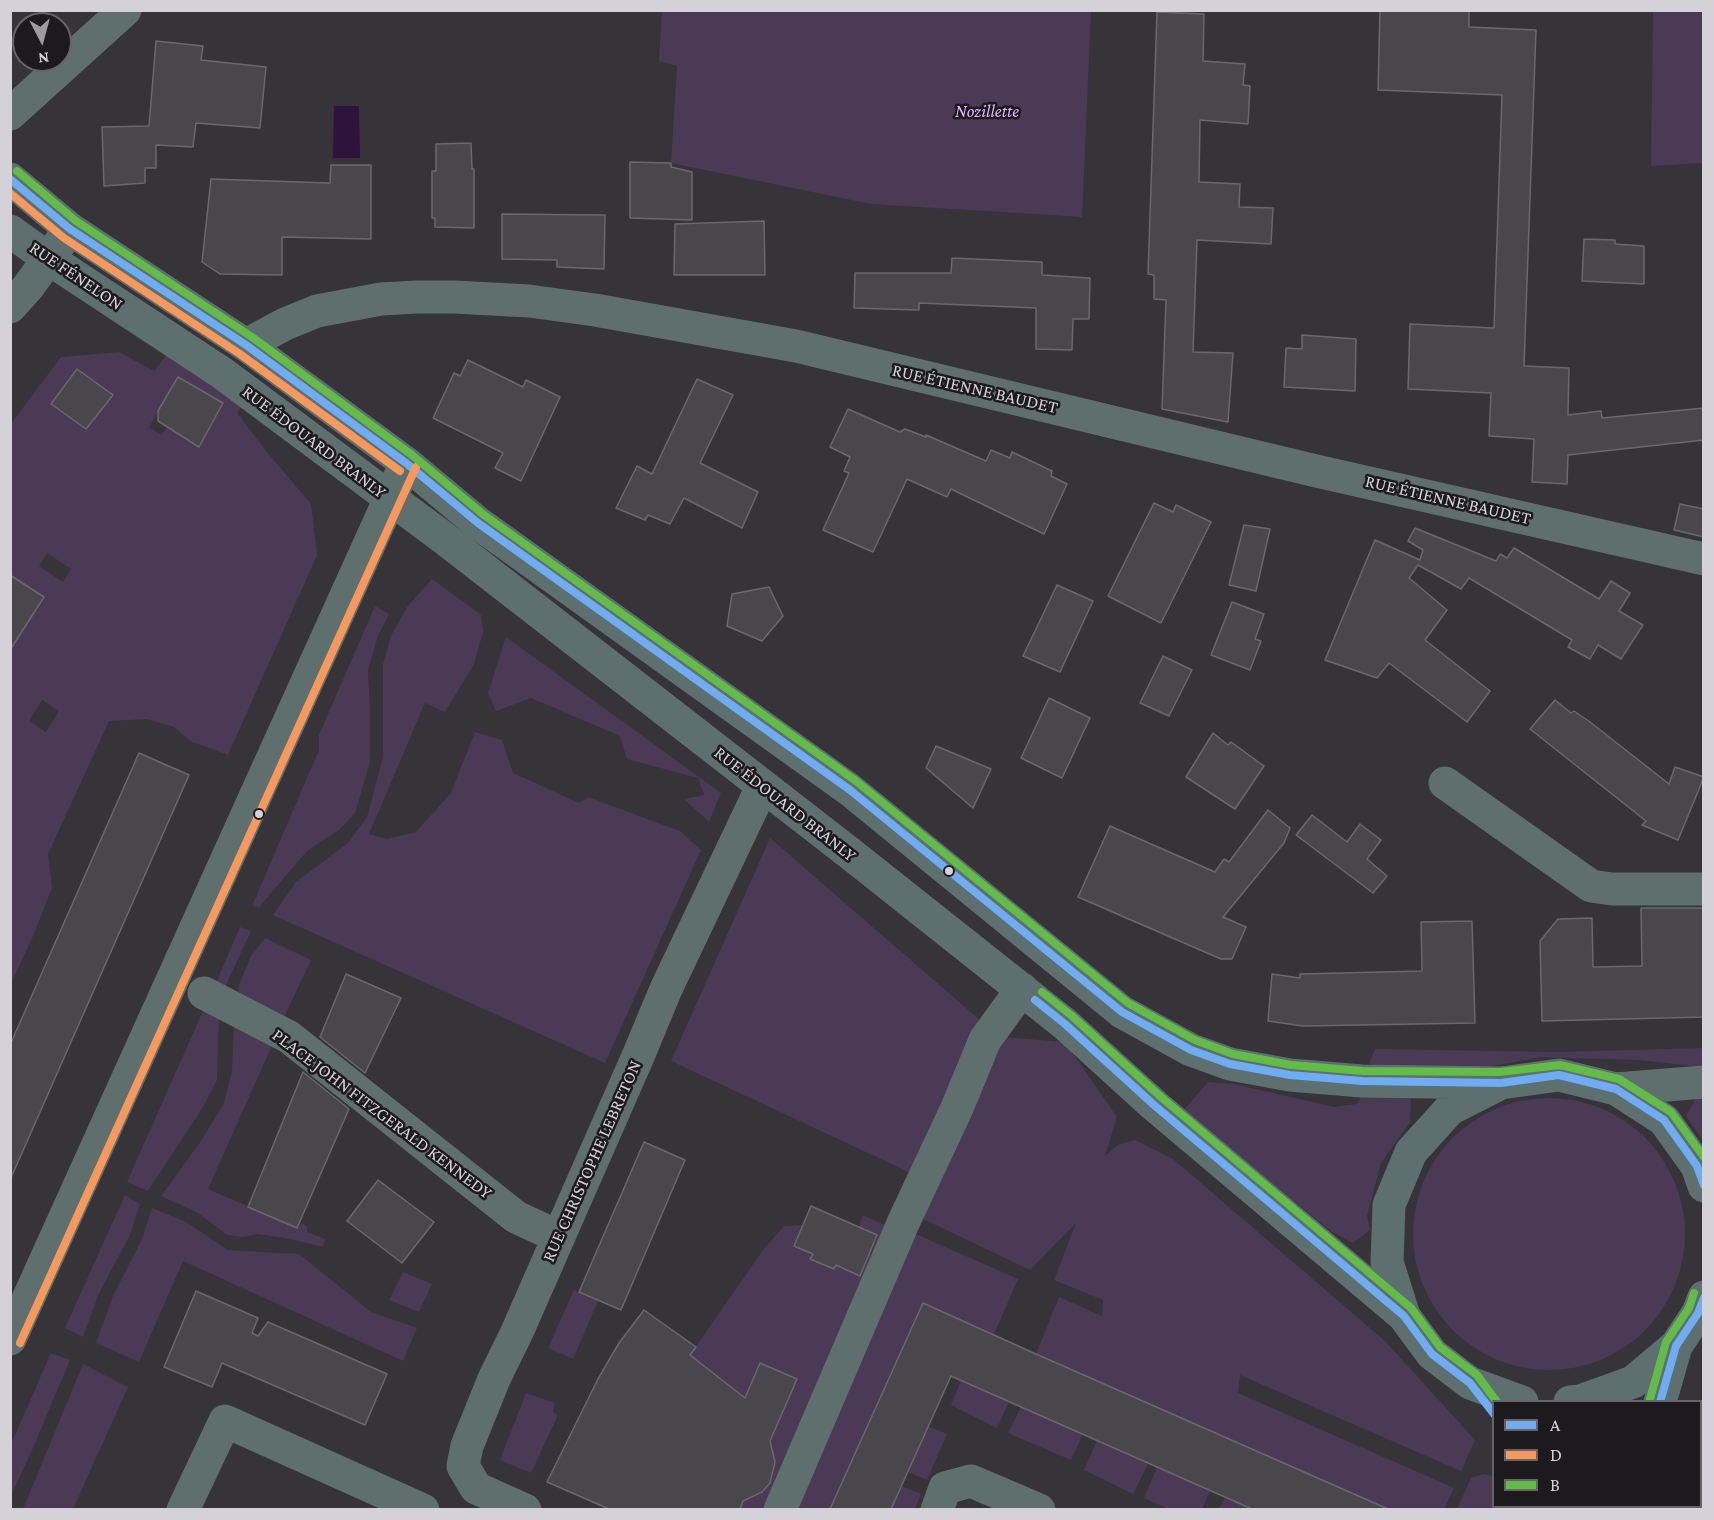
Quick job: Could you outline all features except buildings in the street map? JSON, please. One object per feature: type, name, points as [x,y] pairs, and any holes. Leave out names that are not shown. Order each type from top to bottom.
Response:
[{"type":"main road","name":"RUE FÉNELON","points":[[10,180],[70,229],[200,314]]},
{"type":"main road","name":"RUE FÉNELON","points":[[10,231],[142,320]]},
{"type":"main road","name":"RUE ÉDOUARD BRANLY","points":[[200,314],[246,345],[406,463],[478,523],[850,790],[1122,1012],[1191,1050],[1230,1064],[1290,1075],[1362,1081],[1501,1083]]},
{"type":"main road","name":"RUE ÉDOUARD BRANLY","points":[[142,320],[222,373],[390,498],[1022,989],[1065,1024],[1160,1110],[1404,1316]]},
{"type":"main road","points":[[1492,1412],[1470,1383],[1432,1354],[1404,1316],[1387,1262],[1389,1204],[1411,1152],[1450,1109],[1501,1083],[1559,1075],[1616,1089],[1664,1120],[1697,1166],[1704,1186]]},
{"type":"main road","points":[[1583,1400],[1633,1382],[1676,1346],[1698,1313],[1704,1297]]},
{"type":"main road","points":[[1660,1400],[1676,1346]]},
{"type":"main road","points":[[1470,1383],[1519,1400]]},
{"type":"street","points":[[10,114],[125,10]]},
{"type":"street","points":[[10,307],[70,229]]},
{"type":"street","name":"RUE ÉTIENNE BAUDET","points":[[246,345],[285,324],[317,311],[381,299],[454,297],[529,301],[595,310],[796,346],[1312,470],[1704,559]]},
{"type":"street","points":[[10,1339],[406,463]]},
{"type":"street","points":[[1445,783],[1568,872],[1591,886],[1612,889],[1704,889]]},
{"type":"street","name":"RUE CHRISTOPHE LEBRETON","points":[[525,1509],[476,1488],[463,1466],[467,1446],[494,1379],[559,1237],[666,989],[762,787]]},
{"type":"street","points":[[780,1509],[985,1040],[1022,989]]},
{"type":"street","name":"PLACE JOHN FITZGERALD KENNEDY","points":[[204,993],[289,1037],[516,1217],[559,1237]]},
{"type":"street","points":[[1616,1089],[1704,1082]]},
{"type":"street","points":[[183,1509],[225,1421],[423,1509]]},
{"type":"street","points":[[937,1509],[945,1488],[971,1481],[1039,1509]]},
{"type":"green space","name":"Nozillette","points":[[662,11],[1091,11],[1082,217],[871,204],[671,163],[677,66],[659,61]]},
{"type":"green space","points":[[1653,11],[1703,11],[1703,163],[1651,166]]},
{"type":"green space","points":[[172,348],[245,400],[237,413],[311,504],[317,555],[228,755],[190,741],[174,727],[147,719],[109,721],[48,854],[52,888],[11,984],[11,642],[21,634],[44,597],[11,577],[10,425],[61,357],[119,352],[154,371]],"holes":[[[77,369],[112,395],[86,429],[51,404]],[[178,377],[223,403],[199,446],[167,427],[162,435],[149,427]],[[47,553],[71,569],[63,582],[39,566]],[[42,700],[59,711],[46,732],[29,721]]]},
{"type":"green space","points":[[432,579],[481,615],[483,632],[474,664],[445,712],[425,703],[369,834],[387,839],[416,832],[451,793],[475,732],[502,740],[513,773],[579,803],[588,797],[680,831],[701,850],[605,1063],[273,915],[296,882],[348,843],[367,817],[383,757],[383,664],[391,636],[407,607]]},
{"type":"green space","points":[[375,606],[389,614],[378,636],[368,670],[370,762],[355,813],[339,830],[308,850],[259,907],[252,906],[319,750],[319,735]]},
{"type":"green space","points":[[506,637],[721,793],[709,822],[684,799],[704,795],[698,778],[627,759],[620,736],[531,698],[496,711],[488,693]]},
{"type":"green space","points":[[770,838],[988,1027],[915,1175],[671,1061]]},
{"type":"green space","points":[[240,927],[251,931],[226,985],[223,1000],[211,994]]},
{"type":"green space","points":[[265,938],[311,960],[279,1028],[236,1007],[239,985],[251,956]]},
{"type":"green space","points":[[203,1011],[219,1014],[217,1080],[203,1107],[148,1191],[127,1182]]},
{"type":"green space","points":[[234,1023],[274,1041],[208,1189],[298,1228],[302,1223],[307,1227],[307,1232],[325,1239],[323,1247],[258,1234],[242,1237],[227,1235],[198,1213],[161,1196],[201,1141],[223,1105],[232,1072]]},
{"type":"green space","points":[[1003,1037],[1065,1042],[1117,1117],[1105,1156],[1118,1145],[1135,1140],[1173,1159],[1385,1341],[1475,1440],[1461,1471],[1240,1375],[1238,1393],[1454,1488],[1444,1509],[1388,1509],[1036,1354],[1059,1297],[1102,1316],[1103,1300],[1054,1280],[1076,1223],[1030,1270],[919,1217]]},
{"type":"green space","points":[[1704,1048],[1703,1067],[1638,1060],[1541,1057],[1450,1074],[1369,1064],[1375,1049],[1557,1052]]},
{"type":"green space","points":[[1208,1082],[1234,1084],[1334,1107],[1357,1104],[1366,1087],[1402,1090],[1411,1100],[1410,1122],[1381,1163],[1367,1216],[1370,1230],[1353,1243],[1332,1232],[1183,1111]]},
{"type":"green space","points":[[1703,1091],[1703,1141],[1686,1116]]},
{"type":"green space","points":[[1549,1098],[1588,1104],[1613,1114],[1645,1138],[1662,1159],[1674,1182],[1682,1208],[1685,1234],[1679,1273],[1669,1298],[1645,1330],[1624,1347],[1601,1359],[1575,1367],[1549,1370],[1510,1364],[1485,1354],[1453,1330],[1436,1309],[1424,1286],[1416,1260],[1413,1234],[1419,1195],[1429,1170],[1453,1138],[1474,1121],[1497,1109],[1523,1101]]},
{"type":"green space","points":[[125,1195],[140,1204],[130,1235],[99,1293],[83,1337],[65,1328]]},
{"type":"green space","points":[[152,1208],[186,1222],[228,1250],[299,1254],[371,1312],[417,1328],[403,1361],[183,1261],[139,1362],[96,1343],[113,1296],[142,1239]]},
{"type":"green space","points":[[863,1215],[893,1229],[770,1509],[740,1509],[744,1500],[762,1492],[770,1483],[775,1462],[770,1441],[797,1379],[760,1363],[745,1398],[690,1355],[763,1250],[784,1226],[803,1225],[795,1246],[813,1254],[811,1259],[834,1269],[836,1265],[860,1276],[878,1236],[859,1227]]},
{"type":"green space","points":[[909,1231],[1018,1279],[994,1334],[923,1303],[830,1509],[784,1510]]},
{"type":"green space","points":[[403,1272],[432,1284],[419,1312],[389,1300]]},
{"type":"green space","points":[[574,1290],[598,1301],[573,1359],[548,1348]]},
{"type":"green space","points":[[51,1353],[70,1360],[11,1496],[11,1444]]},
{"type":"green space","points":[[83,1364],[128,1387],[73,1509],[23,1509]]},
{"type":"green space","points":[[961,1381],[1009,1402],[997,1428],[951,1405]]},
{"type":"green space","points":[[526,1393],[555,1403],[553,1412],[558,1415],[531,1473],[500,1460]]},
{"type":"green space","points":[[1703,1402],[1703,1509],[1671,1509],[1702,1508]]},
{"type":"green space","points":[[1021,1407],[1083,1434],[1071,1460],[1008,1433]]},
{"type":"green space","points":[[928,1426],[947,1434],[927,1480],[908,1472]]},
{"type":"green space","points":[[1097,1441],[1148,1464],[1133,1494],[1084,1470]]},
{"type":"green space","points":[[1157,1467],[1210,1491],[1202,1509],[1169,1509],[1144,1498]]},
{"type":"green space","points":[[1483,1474],[1492,1476],[1492,1508],[1511,1509],[1457,1509],[1471,1478]]},
{"type":"green space","points":[[901,1486],[921,1494],[915,1509],[891,1509]]},
{"type":"green space","points":[[1225,1498],[1252,1509],[1219,1509]]},
{"type":"shaded area","points":[[334,106],[359,106],[360,158],[333,158]]},
{"type":"transit line","name":"B","points":[[17,171],[76,221],[252,337],[412,455],[484,515],[856,781],[1128,1003],[1195,1040],[1233,1054],[1291,1065],[1363,1071],[1500,1072],[1560,1065],[1619,1079],[1671,1112],[1704,1157]]},
{"type":"transit line","name":"A","points":[[10,179],[70,229],[246,345],[406,463],[478,523],[850,790],[1122,1012],[1191,1050],[1230,1064],[1290,1075],[1362,1081],[1501,1083],[1559,1075],[1616,1089],[1664,1120],[1697,1166],[1704,1185]]},
{"type":"transit line","name":"D","points":[[10,193],[64,238],[240,354],[400,471]]},
{"type":"transit line","name":"D","points":[[20,1343],[416,467]]},
{"type":"transit line","name":"B","points":[[1042,992],[1072,1016],[1161,1097],[1411,1308],[1440,1347],[1477,1375],[1496,1400]]},
{"type":"transit line","name":"A","points":[[1035,1000],[1065,1024],[1154,1105],[1404,1316],[1432,1354],[1470,1383],[1492,1411]]},
{"type":"transit line","name":"B","points":[[1650,1399],[1666,1342],[1689,1308],[1694,1293]]},
{"type":"transit line","name":"A","points":[[1661,1400],[1676,1346],[1698,1313],[1704,1298]]}]
